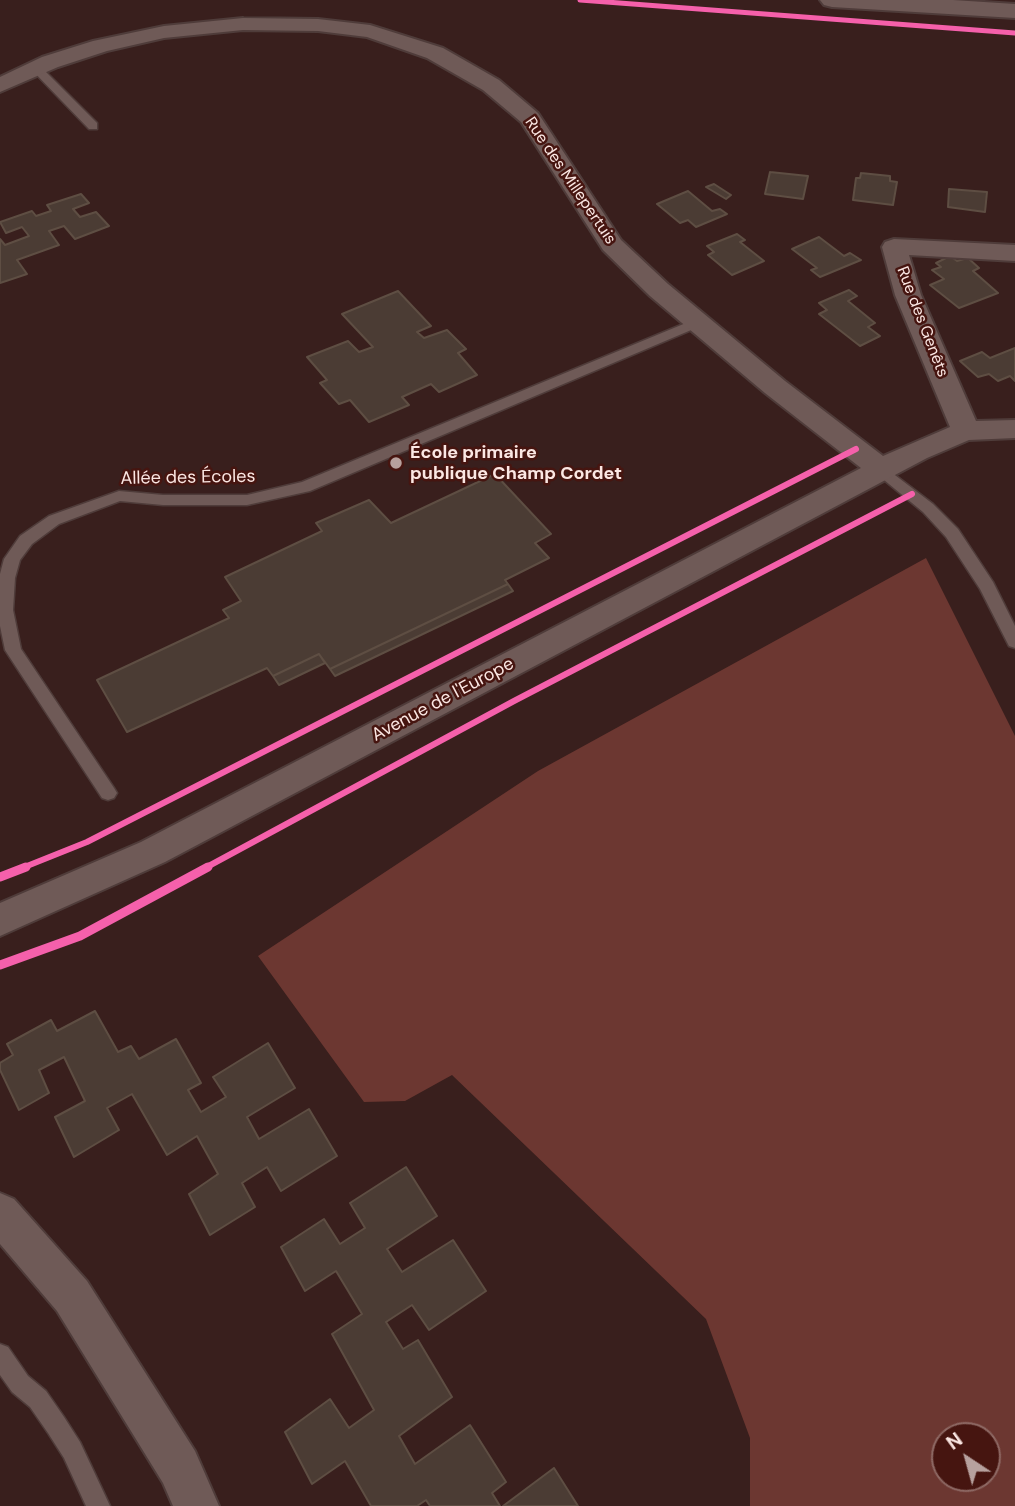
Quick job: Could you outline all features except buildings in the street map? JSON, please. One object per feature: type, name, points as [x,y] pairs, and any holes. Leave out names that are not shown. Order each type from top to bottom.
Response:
[{"type":"street","points":[[832,0],[1015,11]]},
{"type":"street","name":"Rue des Millepertuis","points":[[0,85],[36,68],[101,46],[164,32],[243,24],[318,24],[370,31],[435,53],[491,85],[530,118],[612,245],[659,290],[775,387],[883,471]]},
{"type":"street","name":"Rue des Genêts","points":[[965,431],[908,295],[894,247],[1015,253]]},
{"type":"street","points":[[965,431],[1015,429]]},
{"type":"street","name":"Avenue de l'Europe","points":[[0,920],[153,852],[917,452],[965,431]]},
{"type":"street","points":[[3,1225],[72,1296],[94,1328],[179,1467],[196,1506]]},
{"type":"lane","points":[[36,68],[93,126]]},
{"type":"lane","name":"Allée des Écoles","points":[[108,793],[13,650],[5,610],[6,578],[12,559],[26,540],[54,520],[119,496],[163,500],[247,500],[305,487],[698,322]]},
{"type":"lane","points":[[883,471],[928,508],[952,533],[987,586],[1015,642]]},
{"type":"lane","points":[[0,1355],[20,1384],[38,1399],[56,1425],[72,1450],[98,1506]]},
{"type":"shaded area","points":[[926,558],[1015,736],[1015,1506],[750,1506],[750,1438],[706,1319],[452,1075],[405,1101],[364,1102],[258,956],[538,771]]},
{"type":"cycle path","points":[[580,0],[1015,33]]},
{"type":"cycle path","points":[[0,877],[87,842],[856,449]]},
{"type":"cycle path","points":[[0,965],[80,936],[514,701],[912,494]]},
{"type":"place","name":"École primaire publique Champ Cordet","points":[[396,463]]}]
